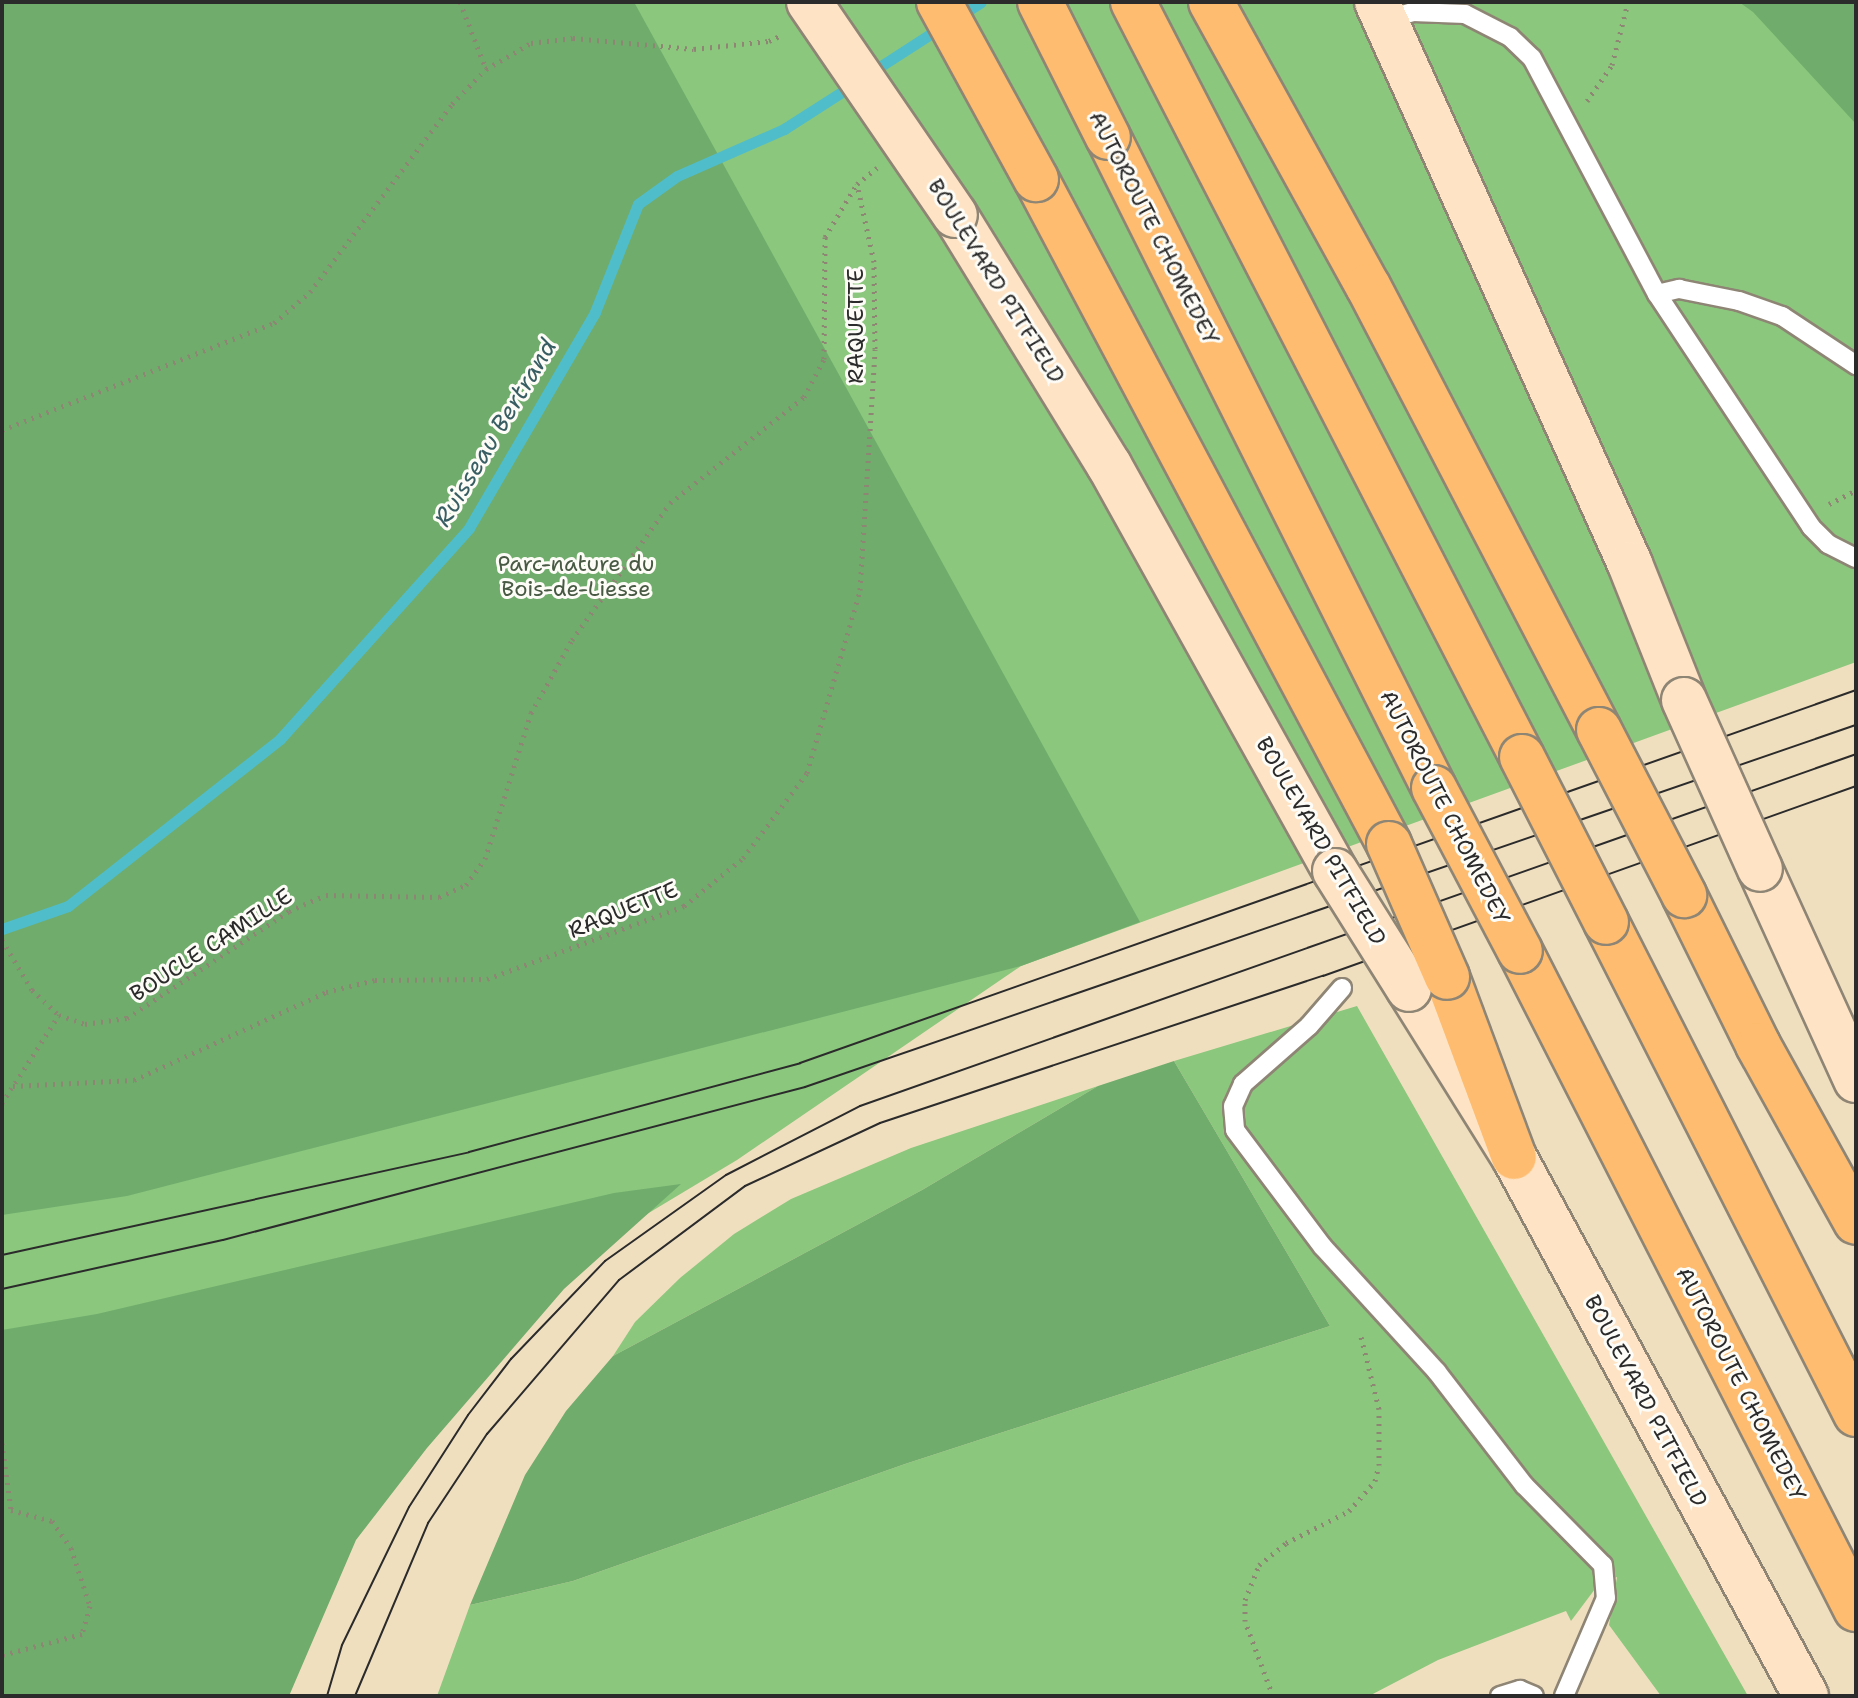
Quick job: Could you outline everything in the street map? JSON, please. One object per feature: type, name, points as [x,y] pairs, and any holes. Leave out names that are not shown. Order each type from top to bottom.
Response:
[{"type":"highway","points":[[939,2],[1371,809],[1428,983],[1514,1157]]},
{"type":"highway","name":"AUTOROUTE CHOMEDEY","points":[[1040,2],[1434,788],[1856,1609]]},
{"type":"highway","points":[[1133,2],[1856,1414]]},
{"type":"highway","points":[[1211,2],[1375,300],[1684,895],[1758,1045],[1856,1222]]},
{"type":"main road","points":[[1381,11],[1630,564],[1684,700],[1856,1080]]},
{"type":"main road","name":"BOULEVARD PITFIELD","points":[[803,15],[955,215],[1109,465],[1312,831],[1428,983]]},
{"type":"main road","name":"BOULEVARD PITFIELD","points":[[1514,1157],[1806,1696]]},
{"type":"lane","points":[[1381,11],[1441,10],[1489,24],[1532,58],[1657,294],[1811,527],[1828,544],[1856,558]]},
{"type":"lane","points":[[1657,294],[1679,289],[1739,301],[1782,316],[1856,365]]},
{"type":"lane","points":[[1342,988],[1309,1026],[1243,1084],[1233,1118],[1247,1153],[1349,1276],[1437,1372],[1524,1485],[1603,1565],[1606,1598],[1564,1696]]},
{"type":"lane","points":[[1500,1696],[1520,1690],[1534,1696]]},
{"type":"path","points":[[460,2],[486,69]]},
{"type":"path","points":[[1570,125],[1612,65],[1628,2]]},
{"type":"path","points":[[2,430],[274,323],[310,292],[452,104],[486,69],[531,43],[573,38],[694,49],[769,41],[803,15]]},
{"type":"path","name":"BOUCLE CAMILLE","points":[[59,1015],[85,1024],[127,1018],[289,911],[326,895],[439,897],[466,885],[485,859],[531,713],[572,640],[670,503],[804,397],[824,359],[825,237],[857,184],[881,166]]},
{"type":"path","name":"RAQUETTE","points":[[13,1086],[134,1080],[326,992],[375,980],[487,979],[684,906],[743,858],[807,773],[860,590],[875,349],[874,262],[857,184]]},
{"type":"path","points":[[2,940],[32,990],[59,1015],[2,1103]]},
{"type":"path","points":[[1273,1696],[1245,1621],[1245,1600],[1259,1565],[1286,1543],[1349,1511],[1375,1481],[1379,1465],[1379,1409],[1349,1276]]},
{"type":"path","points":[[2,1443],[11,1510]]},
{"type":"path","points":[[2,1511],[11,1510],[52,1521],[71,1548],[90,1606],[82,1634],[2,1655]]},
{"type":"green space","name":"Parc-nature du Bois-de-Liesse","points":[[2,2],[1856,2],[1856,662],[1021,966],[737,1160],[602,1241],[2,1696]]},
{"type":"green space","points":[[2,2],[634,2],[1140,922],[1021,966],[127,1196],[2,1215]]},
{"type":"green space","points":[[1739,2],[1856,2],[1856,124],[1753,12]]},
{"type":"green space","points":[[1357,1006],[1748,1696],[1661,1696],[1609,1625],[1617,1577],[1598,1585],[1571,1621],[1566,1611],[1438,1660],[1369,1696],[437,1696],[470,1605],[573,1581],[905,1464],[1330,1326],[1174,1061]]},
{"type":"green space","points":[[1174,1061],[1330,1326],[905,1464],[573,1581],[470,1605],[525,1475],[566,1411],[613,1356],[922,1190],[1098,1086]]},
{"type":"green space","points":[[1098,1086],[922,1190],[613,1356],[635,1322],[680,1278],[734,1234],[791,1199],[911,1148]]},
{"type":"green space","points":[[681,1184],[564,1289],[427,1448],[356,1540],[289,1696],[2,1696],[2,1330],[97,1314],[614,1193]]},
{"type":"waterway","name":"Ruisseau Bertrand","points":[[958,17],[981,2]]},
{"type":"waterway","name":"Ruisseau Bertrand","points":[[870,73],[943,26]]},
{"type":"waterway","name":"Ruisseau Bertrand","points":[[2,929],[68,906],[280,739],[469,528],[595,312],[638,204],[677,176],[784,129],[856,83]]},
{"type":"tram line","points":[[2,1255],[469,1152],[800,1063],[1856,690]]},
{"type":"tram line","points":[[2,1289],[223,1240],[805,1087],[1856,725]]},
{"type":"tram line","points":[[327,1696],[342,1645],[409,1507],[468,1415],[511,1359],[605,1261],[726,1175],[860,1106],[1856,754]]},
{"type":"tram line","points":[[355,1696],[428,1523],[487,1434],[619,1280],[745,1186],[880,1123],[1323,976],[1856,786]]}]
